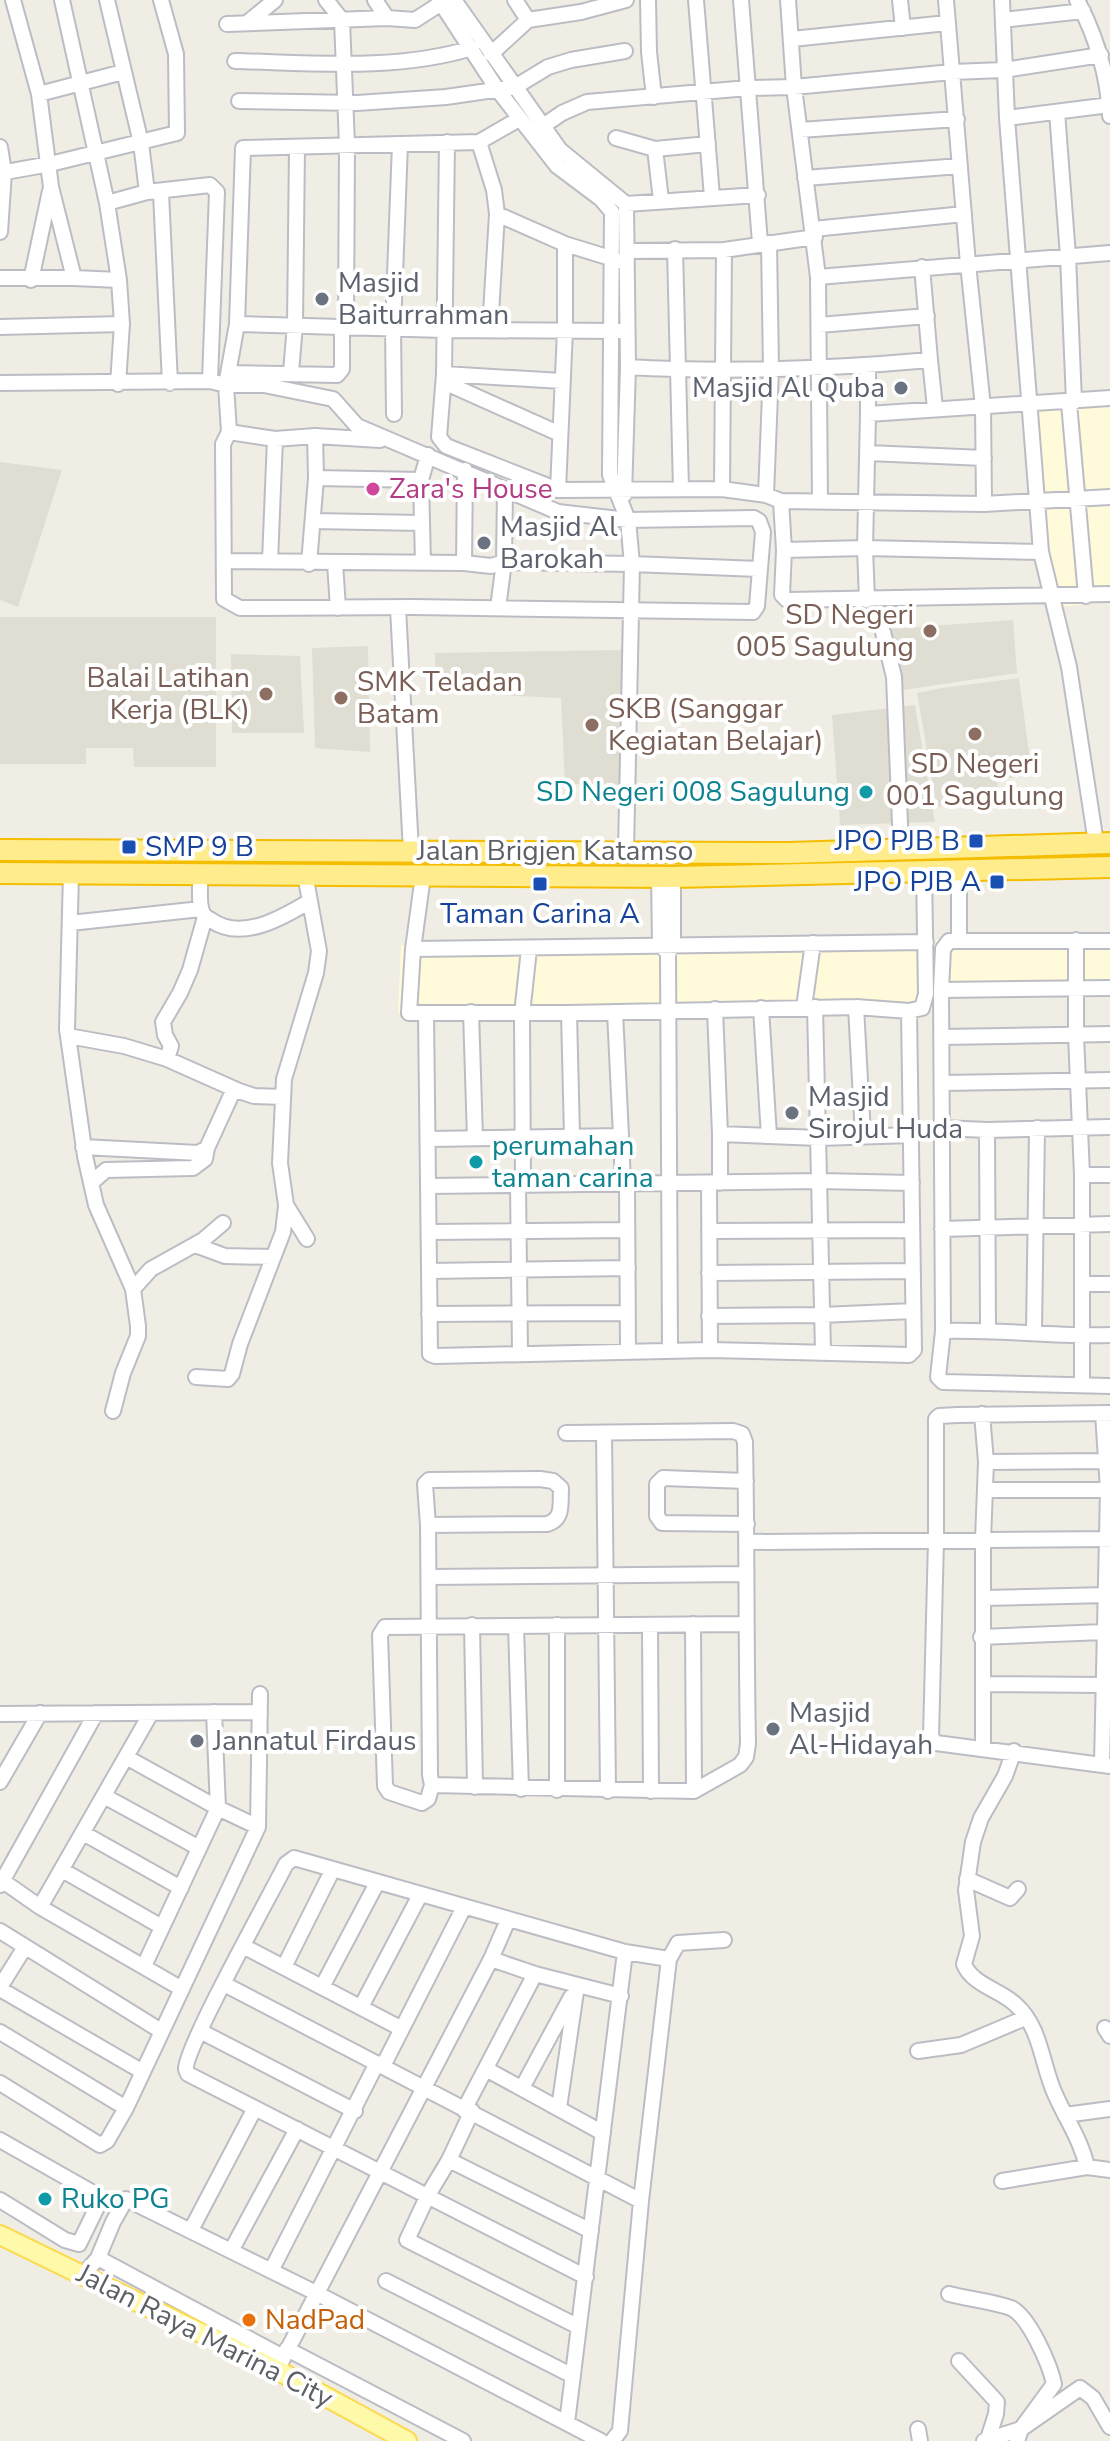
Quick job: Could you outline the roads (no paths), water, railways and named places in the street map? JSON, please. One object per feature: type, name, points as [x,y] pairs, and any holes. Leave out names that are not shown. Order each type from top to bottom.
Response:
[{"type":"highway","name":"Jalan Brigjen Katamso","points":[[0,850],[789,853],[1103,843]]},
{"type":"highway","name":"Jalan Brigjen Katamso","points":[[0,873],[666,876],[1110,867]]},
{"type":"main road","name":"Jalan Raya Marina City","points":[[0,2235],[282,2359],[407,2441]]},
{"type":"street","points":[[0,12],[12,0],[39,94],[51,187],[74,278]]},
{"type":"street","points":[[62,0],[107,203],[119,280],[122,324],[118,384]]},
{"type":"street","points":[[107,0],[154,192],[170,383]]},
{"type":"street","points":[[2,172],[50,164],[177,133],[176,54],[161,0]]},
{"type":"street","points":[[247,23],[275,0]]},
{"type":"street","points":[[0,383],[170,383],[291,372],[340,373],[344,327],[346,103],[342,20],[326,0]]},
{"type":"street","points":[[375,0],[387,18]]},
{"type":"street","points":[[515,0],[528,20]]},
{"type":"street","points":[[491,54],[528,20],[578,6],[626,0]]},
{"type":"street","points":[[648,0],[654,97]]},
{"type":"street","points":[[696,0],[712,197]]},
{"type":"street","points":[[741,0],[764,243],[771,369],[766,495]]},
{"type":"street","points":[[788,0],[794,87],[818,277],[820,501]]},
{"type":"street","points":[[900,0],[903,28]]},
{"type":"street","points":[[946,0],[983,407],[984,504]]},
{"type":"street","points":[[1002,0],[1007,118],[1041,552],[1069,667],[1082,765],[1103,843]]},
{"type":"street","points":[[227,24],[387,18],[415,20],[445,1]]},
{"type":"street","points":[[445,1],[497,89],[519,119],[557,166],[609,207],[624,247]]},
{"type":"street","points":[[445,1],[491,54],[560,150],[626,204],[758,195]]},
{"type":"street","points":[[1003,20],[1080,6],[1101,55],[1110,116]]},
{"type":"street","points":[[792,39],[947,23]]},
{"type":"street","points":[[235,61],[344,64],[442,57],[472,48]]},
{"type":"street","points":[[239,101],[346,103],[446,97],[515,87],[548,67],[625,51]]},
{"type":"street","points":[[543,126],[577,105],[748,88],[1004,70],[1101,55]]},
{"type":"street","points":[[39,94],[123,72]]},
{"type":"street","points":[[1007,118],[1110,105]]},
{"type":"street","points":[[1057,112],[1068,256],[1071,403],[1086,596]]},
{"type":"street","points":[[228,379],[333,399],[357,426],[558,512],[628,520],[754,518],[759,521],[763,532],[757,606],[753,612],[240,608],[224,599],[223,444],[229,432],[228,379],[237,324],[243,148],[479,142],[519,119]]},
{"type":"street","points":[[800,130],[957,119]]},
{"type":"street","points":[[616,138],[655,149],[708,144]]},
{"type":"street","points":[[447,142],[444,378],[439,437],[446,446],[558,490],[619,487],[722,489],[766,495],[781,501],[984,504],[1110,497]]},
{"type":"street","points":[[479,142],[494,190],[497,214],[490,330]]},
{"type":"street","points":[[394,414],[393,327],[400,144]]},
{"type":"street","points":[[0,147],[0,232]]},
{"type":"street","points":[[291,372],[295,325],[297,147]]},
{"type":"street","points":[[655,149],[661,200]]},
{"type":"street","points":[[805,178],[960,166]]},
{"type":"street","points":[[107,203],[154,192],[210,185],[217,192],[210,381]]},
{"type":"street","points":[[31,280],[51,187]]},
{"type":"street","points":[[626,204],[620,331],[619,487],[628,520],[632,564],[626,851]]},
{"type":"street","points":[[497,214],[565,244],[612,258]]},
{"type":"street","points":[[612,258],[624,247],[724,250],[814,233],[964,214]]},
{"type":"street","points":[[558,490],[565,330],[565,244]]},
{"type":"street","points":[[612,258],[624,247]]},
{"type":"street","points":[[675,249],[681,489]]},
{"type":"street","points":[[722,489],[724,250]]},
{"type":"street","points":[[818,277],[1110,253]]},
{"type":"street","points":[[612,258],[620,331],[628,367],[619,487]]},
{"type":"street","points":[[922,267],[935,408]]},
{"type":"street","points":[[0,278],[119,280]]},
{"type":"street","points":[[819,325],[927,316]]},
{"type":"street","points":[[0,327],[122,324]]},
{"type":"street","points":[[237,324],[620,331]]},
{"type":"street","points":[[628,367],[723,371],[930,360]]},
{"type":"street","points":[[867,600],[868,365]]},
{"type":"street","points":[[444,378],[562,381]]},
{"type":"street","points":[[444,378],[560,434]]},
{"type":"street","points":[[868,414],[1071,403],[1110,398]]},
{"type":"street","points":[[229,432],[275,439],[315,436],[390,441]]},
{"type":"street","points":[[309,564],[316,478],[315,436]]},
{"type":"street","points":[[270,561],[275,439]]},
{"type":"street","points":[[868,453],[984,458]]},
{"type":"street","points":[[423,563],[421,480],[428,455]]},
{"type":"street","points":[[464,563],[465,470]]},
{"type":"street","points":[[316,478],[421,480]]},
{"type":"street","points":[[498,608],[504,562],[505,491]]},
{"type":"street","points":[[781,501],[784,598],[867,600],[1110,594]]},
{"type":"street","points":[[313,521],[422,523]]},
{"type":"street","points":[[784,550],[865,548],[1041,552]]},
{"type":"street","points":[[224,561],[464,563],[491,566],[504,562],[759,569]]},
{"type":"street","points":[[335,563],[338,608]]},
{"type":"street","points":[[398,608],[411,851]]},
{"type":"street","points":[[883,632],[894,677],[901,848]]},
{"type":"street","points":[[959,871],[959,941]]},
{"type":"street","points":[[423,876],[408,1011],[522,1014],[856,1007],[909,1011],[922,1008],[925,1003],[924,872]]},
{"type":"street","points":[[71,873],[68,1036],[83,1147],[96,1205],[133,1289],[138,1336],[123,1373],[113,1411]]},
{"type":"street","points":[[167,1059],[171,1046],[163,1022],[190,970],[203,913],[200,874]]},
{"type":"street","points":[[196,1377],[230,1377],[283,1232],[286,1205],[280,1163],[284,1079],[316,973],[319,951],[305,874]]},
{"type":"street","points":[[666,876],[671,1184],[670,1351]]},
{"type":"street","points":[[70,923],[203,913],[219,926],[235,930],[285,916],[310,901]]},
{"type":"street","points":[[1076,940],[1076,1035],[1082,1175],[1082,1385]]},
{"type":"street","points":[[1110,941],[949,941],[943,949],[943,1331],[938,1377],[943,1382],[1110,1386]]},
{"type":"street","points":[[413,949],[926,942]]},
{"type":"street","points":[[813,943],[809,1007],[819,1138],[823,1351]]},
{"type":"street","points":[[520,1352],[519,1231],[524,1138],[522,1014],[529,949]]},
{"type":"street","points":[[941,990],[1110,988]]},
{"type":"street","points":[[856,1007],[863,1135]]},
{"type":"street","points":[[761,1008],[769,1136]]},
{"type":"street","points":[[710,1350],[709,1231],[720,1134],[715,1009]]},
{"type":"street","points":[[426,1013],[430,1354],[710,1350],[909,1355],[914,1350],[909,1011]]},
{"type":"street","points":[[471,1012],[475,1138]]},
{"type":"street","points":[[615,1012],[627,1230],[628,1351]]},
{"type":"street","points":[[569,1013],[572,1136]]},
{"type":"street","points":[[942,1037],[1110,1034]]},
{"type":"street","points":[[68,1036],[124,1046],[167,1059],[254,1096],[282,1097]]},
{"type":"street","points":[[942,1083],[1110,1080]]},
{"type":"street","points":[[91,1183],[106,1170],[193,1168],[205,1159],[234,1089]]},
{"type":"street","points":[[942,1128],[1110,1127]]},
{"type":"street","points":[[1034,1331],[1037,1128]]},
{"type":"street","points":[[987,1130],[988,1330]]},
{"type":"street","points":[[720,1134],[819,1138],[912,1135]]},
{"type":"street","points":[[428,1139],[621,1136]]},
{"type":"street","points":[[83,1147],[198,1153],[207,1148]]},
{"type":"street","points":[[1082,1175],[1110,1175]]},
{"type":"street","points":[[429,1186],[819,1181],[912,1183]]},
{"type":"street","points":[[286,1205],[307,1239]]},
{"type":"street","points":[[133,1289],[151,1269],[195,1245],[223,1223]]},
{"type":"street","points":[[942,1229],[1110,1224]]},
{"type":"street","points":[[429,1232],[627,1230]]},
{"type":"street","points":[[709,1231],[912,1230]]},
{"type":"street","points":[[195,1245],[225,1256],[272,1257]]},
{"type":"street","points":[[429,1271],[628,1268]]},
{"type":"street","points":[[709,1273],[912,1271]]},
{"type":"street","points":[[1083,1284],[1110,1284]]},
{"type":"street","points":[[709,1316],[913,1311]]},
{"type":"street","points":[[429,1314],[628,1313]]},
{"type":"street","points":[[943,1331],[1110,1335]]},
{"type":"street","points":[[1106,1413],[1108,1538],[1102,1685],[1106,1765],[936,1743],[931,1739],[936,1419],[939,1416],[982,1414],[1106,1413]]},
{"type":"street","points":[[982,1414],[986,1462],[981,1637],[983,1747]]},
{"type":"street","points":[[432,1785],[694,1791],[740,1765],[746,1757],[748,1542],[742,1434],[733,1431],[566,1433]]},
{"type":"street","points":[[604,1433],[608,1791]]},
{"type":"street","points":[[986,1462],[1105,1461]]},
{"type":"street","points":[[746,1481],[663,1478],[657,1484],[657,1516],[662,1523],[671,1524],[747,1524]]},
{"type":"street","points":[[428,1525],[556,1521],[561,1488],[553,1481],[540,1479],[429,1480],[425,1484],[428,1525],[427,1625],[432,1785],[428,1799],[422,1803],[389,1792],[385,1786],[380,1635],[385,1627],[427,1625],[745,1624]]},
{"type":"street","points":[[985,1490],[1108,1490]]},
{"type":"street","points":[[748,1542],[1108,1538]]},
{"type":"street","points":[[429,1577],[746,1574]]},
{"type":"street","points":[[983,1598],[1107,1595]]},
{"type":"street","points":[[693,1624],[694,1791]]},
{"type":"street","points":[[472,1625],[475,1787]]},
{"type":"street","points":[[557,1625],[557,1790]]},
{"type":"street","points":[[650,1625],[651,1791]]},
{"type":"street","points":[[516,1626],[521,1789]]},
{"type":"street","points":[[981,1637],[1104,1632]]},
{"type":"street","points":[[984,1684],[1102,1685]]},
{"type":"street","points":[[0,2083],[100,2145],[107,2141],[126,2108],[258,1827],[260,1694]]},
{"type":"street","points":[[144,1966],[218,1808],[214,1712]]},
{"type":"street","points":[[0,1714],[260,1712]]},
{"type":"street","points":[[0,1782],[40,1713]]},
{"type":"street","points":[[96,1713],[1,1881],[182,1989]]},
{"type":"street","points":[[40,1907],[151,1713]]},
{"type":"street","points":[[1014,1751],[1005,1776],[988,1803],[975,1833],[967,1879],[972,1928],[964,1964],[966,1969],[1017,2005],[1025,2018],[1036,2038],[1053,2090],[1083,2150],[1087,2167]]},
{"type":"street","points":[[126,1757],[258,1827]]},
{"type":"street","points":[[104,1796],[199,1848]]},
{"type":"street","points":[[83,1833],[181,1888]]},
{"type":"street","points":[[586,2277],[186,2072],[187,2064],[200,2031],[289,1859],[298,1858],[625,1952],[669,1959]]},
{"type":"street","points":[[284,1967],[333,1869]]},
{"type":"street","points":[[62,1870],[162,1927]]},
{"type":"street","points":[[967,1879],[1010,1898],[1018,1889]]},
{"type":"street","points":[[322,1987],[377,1883]]},
{"type":"street","points":[[361,2007],[420,1895]]},
{"type":"street","points":[[271,2271],[464,1907]]},
{"type":"street","points":[[282,2359],[491,1959],[508,1920]]},
{"type":"street","points":[[0,1931],[161,2031]]},
{"type":"street","points":[[612,2441],[620,2431],[641,2201],[669,1959],[678,1943],[724,1940]]},
{"type":"street","points":[[243,1946],[402,2029]]},
{"type":"street","points":[[25,1947],[0,1988],[143,2072]]},
{"type":"street","points":[[567,2423],[625,1952]]},
{"type":"street","points":[[491,1959],[621,1996]]},
{"type":"street","points":[[535,1974],[486,2069],[449,2160],[407,2240],[579,2327]]},
{"type":"street","points":[[224,1984],[641,2201]]},
{"type":"street","points":[[522,2088],[577,1985]]},
{"type":"street","points":[[559,2108],[577,1985]]},
{"type":"street","points":[[918,2051],[961,2045],[1025,2018]]},
{"type":"street","points":[[200,2031],[355,2111]]},
{"type":"street","points":[[0,2032],[126,2108]]},
{"type":"street","points":[[486,2069],[603,2133]]},
{"type":"street","points":[[191,2230],[255,2108]]},
{"type":"street","points":[[1065,2115],[1110,2109]]},
{"type":"street","points":[[231,2251],[297,2129]]},
{"type":"street","points":[[0,2140],[90,2191],[100,2201],[79,2244],[65,2240],[0,2200]]},
{"type":"street","points":[[449,2160],[591,2231]]},
{"type":"street","points":[[1002,2181],[1087,2167],[1110,2170]]},
{"type":"street","points":[[84,2274],[98,2258],[126,2199],[316,2293],[601,2441]]},
{"type":"street","points":[[98,2258],[282,2359],[463,2441]]},
{"type":"street","points":[[386,2281],[573,2376]]},
{"type":"street","points":[[949,2294],[1013,2309],[1025,2321],[1038,2343],[1054,2384],[1019,2435]]},
{"type":"street","points":[[959,2361],[997,2402],[986,2440],[1019,2435],[1080,2388],[1093,2398],[1110,2427]]},
{"type":"place","name":"Masjid Baiturrahman","points":[[322,299]]},
{"type":"place","name":"Masjid Al Quba","points":[[901,388]]},
{"type":"place","name":"Zara's House","points":[[373,489]]},
{"type":"place","name":"Masjid Al Barokah","points":[[484,543]]},
{"type":"place","name":"SD Negeri 005 Sagulung","points":[[930,631]]},
{"type":"place","name":"Balai Latihan Kerja (BLK)","points":[[266,694]]},
{"type":"place","name":"SMK Teladan Batam","points":[[341,698]]},
{"type":"place","name":"SKB (Sanggar Kegiatan Belajar)","points":[[592,725]]},
{"type":"place","name":"SD Negeri 001 Sagulung","points":[[975,734]]},
{"type":"place","name":"SD Negeri 008 Sagulung","points":[[866,792]]},
{"type":"place","name":"JPO PJB B","points":[[976,841]]},
{"type":"place","name":"SMP 9 B","points":[[129,847]]},
{"type":"place","name":"JPO PJB A","points":[[997,882]]},
{"type":"place","name":"Taman Carina A","points":[[540,884]]},
{"type":"place","name":"Masjid Sirojul Huda","points":[[792,1113]]},
{"type":"place","name":"perumahan taman carina","points":[[476,1162]]},
{"type":"place","name":"Masjid Al-Hidayah","points":[[773,1729]]},
{"type":"place","name":"Jannatul Firdaus","points":[[197,1741]]},
{"type":"place","name":"Ruko PG","points":[[45,2199]]},
{"type":"place","name":"NadPad","points":[[249,2320]]}]
